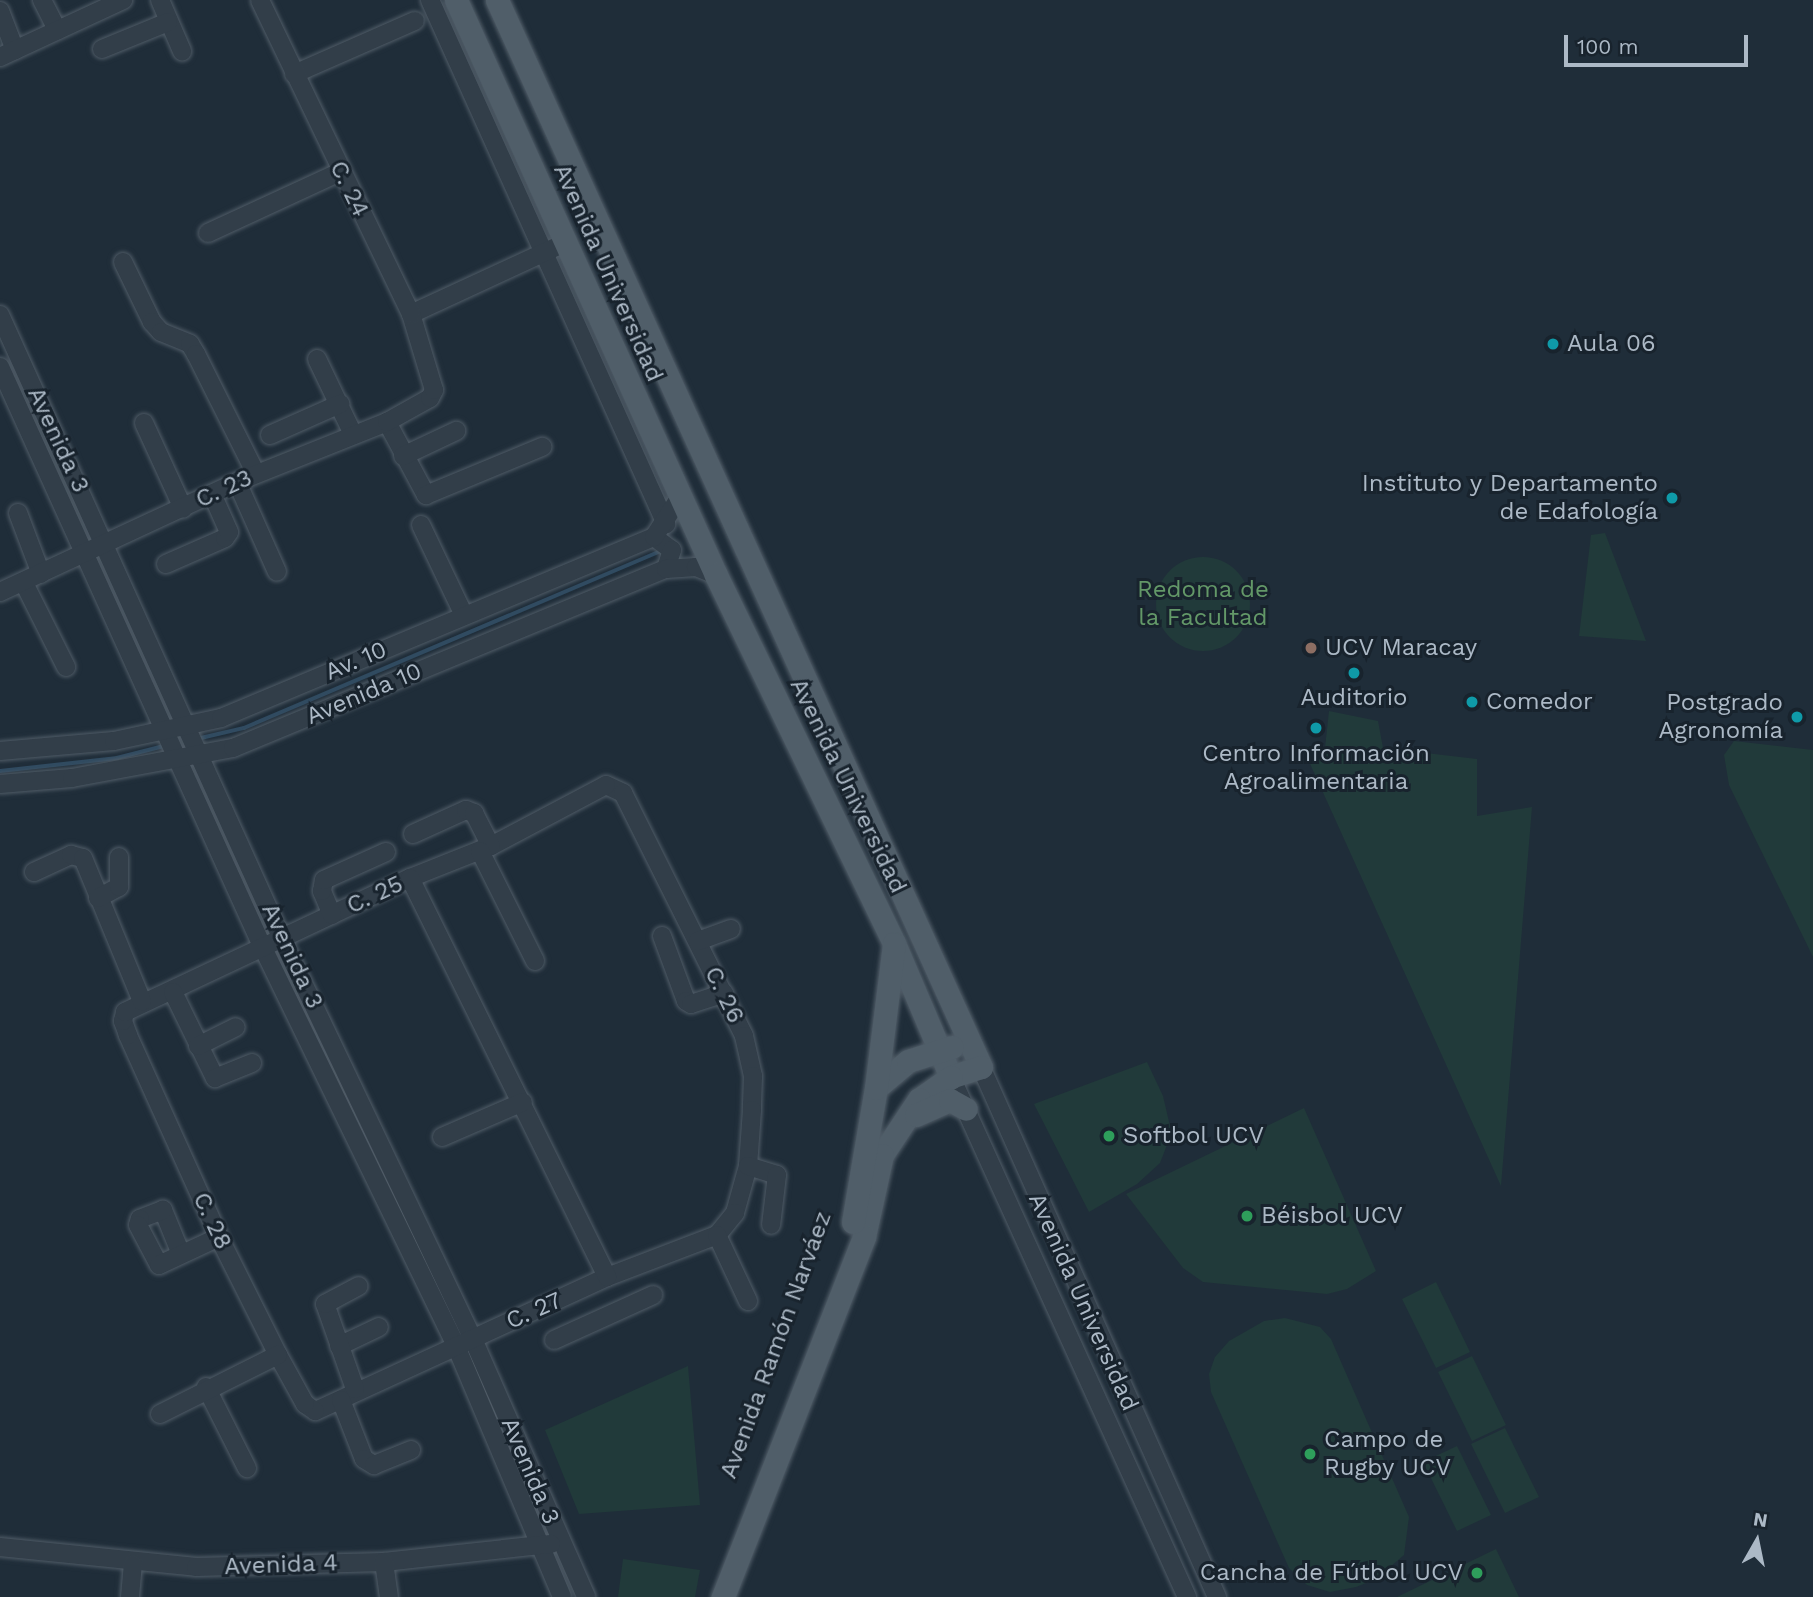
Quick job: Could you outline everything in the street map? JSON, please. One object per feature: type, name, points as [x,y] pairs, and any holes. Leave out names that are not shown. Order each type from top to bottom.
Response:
[{"type":"main road","name":"Avenida Universidad","points":[[456,0],[680,498],[894,943],[951,1077]]},
{"type":"main road","name":"Avenida Universidad","points":[[497,0],[981,1067]]},
{"type":"main road","name":"Avenida Ramón Narváez","points":[[709,1597],[853,1222],[876,1088],[894,943]]},
{"type":"main road","points":[[876,1088],[908,1060],[971,1042]]},
{"type":"main road","name":"Avenida Ramón Narváez","points":[[723,1597],[864,1237],[882,1155],[895,1128],[919,1099],[951,1077],[981,1067]]},
{"type":"main road","points":[[895,1128],[934,1103],[950,1100],[966,1109]]},
{"type":"street","points":[[42,0],[57,30]]},
{"type":"street","points":[[0,11],[7,54],[123,0]]},
{"type":"street","points":[[160,0],[182,51]]},
{"type":"street","name":"C. 24","points":[[260,0],[340,172],[411,314],[434,378]]},
{"type":"street","points":[[430,0],[660,530],[672,550],[666,569]]},
{"type":"street","points":[[294,74],[415,21]]},
{"type":"street","points":[[102,48],[168,22]]},
{"type":"street","points":[[208,233],[340,172]]},
{"type":"street","points":[[411,314],[565,243]]},
{"type":"street","points":[[123,261],[152,322],[161,332],[190,344],[256,474]]},
{"type":"street","name":"Avenida 3","points":[[0,315],[107,544],[186,725],[203,755],[282,939],[473,1339],[586,1597]]},
{"type":"street","points":[[317,359],[353,434]]},
{"type":"street","name":"Avenida 3","points":[[0,367],[181,760],[263,948],[456,1346],[562,1597]]},
{"type":"street","name":"C. 23","points":[[0,592],[87,554],[237,482],[387,422],[430,398],[434,378]]},
{"type":"street","points":[[270,435],[340,404]]},
{"type":"street","points":[[387,422],[421,489],[432,495],[542,447]]},
{"type":"street","points":[[144,423],[183,508]]},
{"type":"street","points":[[402,456],[456,432]]},
{"type":"street","points":[[237,482],[277,572]]},
{"type":"street","points":[[166,564],[225,538],[229,532],[212,494]]},
{"type":"street","points":[[660,530],[680,498]]},
{"type":"street","points":[[18,513],[41,574]]},
{"type":"street","points":[[421,525],[464,615]]},
{"type":"street","name":"Av. 10","points":[[0,751],[88,744],[221,718],[660,530]]},
{"type":"street","name":"Avenida 10","points":[[0,784],[72,778],[181,760],[233,748],[666,569],[696,567],[716,575]]},
{"type":"street","points":[[24,583],[66,667]]},
{"type":"street","name":"C. 25","points":[[125,1012],[142,1001],[173,992],[410,878],[485,848],[606,785],[623,793]]},
{"type":"street","name":"C. 26","points":[[623,793],[744,1036],[752,1076],[748,1166],[735,1213]]},
{"type":"street","points":[[413,834],[466,810],[474,813],[485,848],[535,961]]},
{"type":"street","points":[[332,915],[322,891],[324,880],[386,852]]},
{"type":"street","points":[[34,872],[78,855],[142,1001]]},
{"type":"street","points":[[98,898],[119,887],[119,857]]},
{"type":"street","points":[[410,878],[523,1102],[607,1277]]},
{"type":"street","points":[[698,941],[731,929]]},
{"type":"street","points":[[663,936],[687,1001],[691,1004],[724,993]]},
{"type":"street","points":[[173,992],[215,1078],[252,1063]]},
{"type":"street","name":"C. 28","points":[[125,1012],[123,1021],[128,1035],[219,1237],[305,1404],[314,1411],[341,1398]]},
{"type":"street","points":[[198,1046],[236,1027]]},
{"type":"street","name":"Avenida Universidad","points":[[981,1067],[1217,1597]]},
{"type":"street","name":"Avenida Universidad","points":[[951,1077],[1187,1597]]},
{"type":"street","points":[[442,1137],[523,1102]]},
{"type":"street","points":[[748,1166],[777,1175],[771,1225]]},
{"type":"street","name":"C. 27","points":[[341,1398],[607,1277],[716,1235],[735,1213]]},
{"type":"street","points":[[716,1235],[748,1301]]},
{"type":"street","points":[[181,1254],[219,1237]]},
{"type":"street","points":[[359,1286],[325,1304],[340,1346],[341,1398],[365,1459],[374,1465],[411,1450]]},
{"type":"street","points":[[590,1286],[604,1316]]},
{"type":"street","points":[[554,1340],[653,1295]]},
{"type":"street","points":[[340,1346],[379,1327]]},
{"type":"street","points":[[160,1413],[206,1387],[278,1355]]},
{"type":"street","points":[[206,1387],[247,1468]]},
{"type":"street","name":"Avenida 4","points":[[0,1547],[133,1564],[384,1562],[541,1546],[561,1541]]},
{"type":"street","points":[[384,1562],[389,1597]]},
{"type":"street","points":[[130,1597],[133,1564]]},
{"type":"green space","points":[[1605,533],[1646,641],[1579,636],[1591,535]]},
{"type":"green space","name":"Redoma de la Facultad","points":[[1203,557],[1221,561],[1236,571],[1246,586],[1250,604],[1246,622],[1236,637],[1221,647],[1203,651],[1185,647],[1170,637],[1160,622],[1156,604],[1160,586],[1170,571],[1185,561]]},
{"type":"green space","points":[[1329,711],[1378,721],[1383,748],[1477,759],[1477,816],[1532,807],[1501,1186],[1302,746],[1325,748]]},
{"type":"green space","points":[[1734,741],[1813,750],[1813,957],[1729,785],[1724,755]]},
{"type":"green space","name":"Softbol UCV","points":[[1147,1062],[1163,1096],[1170,1126],[1167,1145],[1160,1163],[1137,1184],[1089,1212],[1034,1104]]},
{"type":"green space","name":"Béisbol UCV","points":[[1304,1108],[1376,1271],[1347,1289],[1327,1294],[1203,1282],[1183,1268],[1126,1194]]},
{"type":"green space","points":[[1436,1282],[1470,1352],[1436,1368],[1402,1299]]},
{"type":"green space","name":"Campo de Rugby UCV","points":[[1285,1318],[1320,1327],[1331,1339],[1409,1517],[1404,1555],[1376,1579],[1356,1587],[1330,1592],[1307,1585],[1289,1568],[1211,1392],[1209,1374],[1215,1357],[1229,1341],[1264,1321]]},
{"type":"green space","points":[[1472,1356],[1506,1425],[1472,1441],[1438,1372]]},
{"type":"green space","points":[[688,1366],[700,1505],[579,1514],[545,1430]]},
{"type":"green space","points":[[1505,1428],[1539,1497],[1505,1513],[1471,1444]]},
{"type":"green space","points":[[1457,1446],[1491,1515],[1457,1531],[1423,1462]]},
{"type":"green space","name":"Cancha de Fútbol UCV","points":[[1496,1549],[1519,1597],[1397,1597]]},
{"type":"green space","points":[[623,1559],[700,1570],[695,1597],[618,1597]]},
{"type":"waterway","points":[[201,738],[244,728],[661,551]]},
{"type":"waterway","points":[[0,771],[117,758],[164,746]]},
{"type":"place","name":"Aula 06","points":[[1553,344]]},
{"type":"place","name":"Instituto y Departamento de Edafología","points":[[1672,498]]},
{"type":"place","name":"UCV Maracay","points":[[1311,648]]},
{"type":"place","name":"Auditorio","points":[[1354,673]]},
{"type":"place","name":"Comedor","points":[[1472,702]]},
{"type":"place","name":"Postgrado Agronomía","points":[[1797,717]]},
{"type":"place","name":"Centro Información Agroalimentaria","points":[[1316,728]]},
{"type":"place","name":"Softbol UCV","points":[[1109,1136]]},
{"type":"place","name":"Béisbol UCV","points":[[1247,1216]]},
{"type":"place","name":"Campo de Rugby UCV","points":[[1310,1454]]},
{"type":"place","name":"Cancha de Fútbol UCV","points":[[1477,1573]]}]
